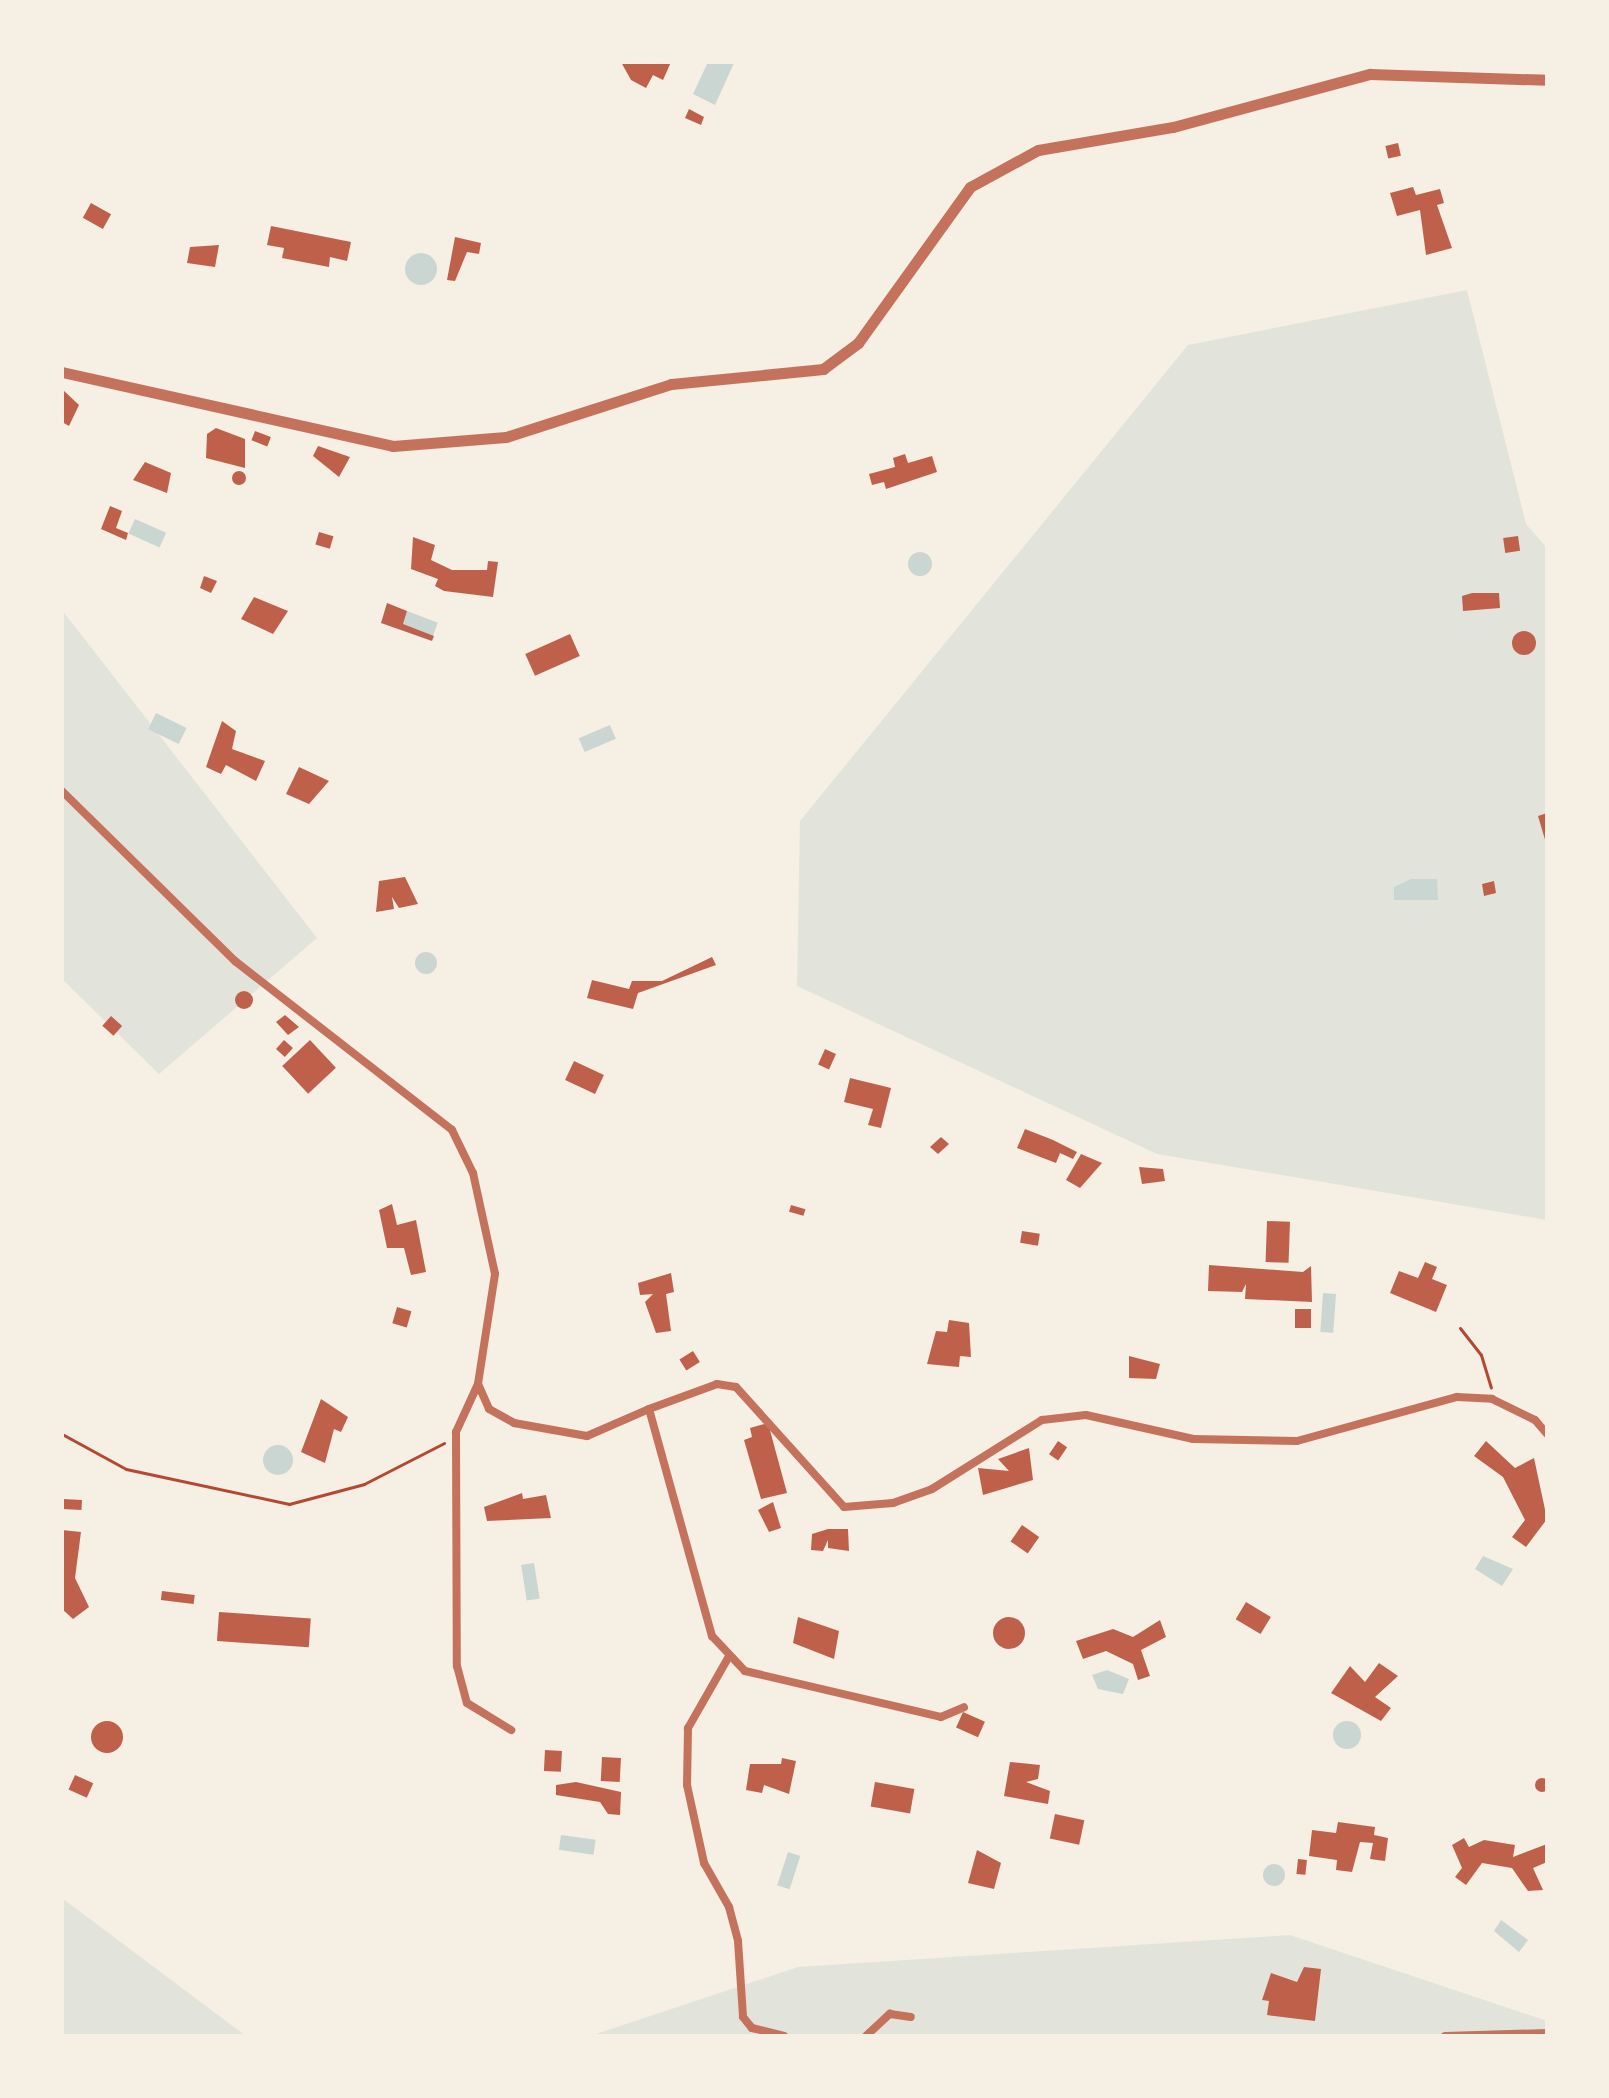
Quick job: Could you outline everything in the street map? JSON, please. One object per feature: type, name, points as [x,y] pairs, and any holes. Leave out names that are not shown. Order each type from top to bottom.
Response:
[{"type":"street","points":[[62,372],[393,446],[506,437],[671,384],[823,369],[858,343],[963,194],[1038,150],[1173,127],[1370,74],[1547,80]]},
{"type":"street","points":[[62,791],[235,961],[452,1130],[473,1173],[495,1274],[478,1384],[456,1432],[452,1520],[461,1688],[480,1717],[511,1730]]},
{"type":"street","points":[[478,1384],[489,1409],[514,1423],[587,1436],[717,1384],[736,1387],[844,1507],[893,1503],[932,1489],[1042,1420],[1086,1415],[1193,1439],[1297,1441],[1457,1397],[1492,1399],[1535,1420],[1547,1434]]},
{"type":"street","points":[[649,1409],[712,1636],[728,1658],[768,1678],[941,1717],[964,1707]]},
{"type":"street","points":[[728,1658],[688,1728],[687,1785],[704,1863],[738,1941],[743,2017],[752,2028],[784,2036]]},
{"type":"street","points":[[866,2036],[890,2014],[911,2017]]},
{"type":"street","points":[[1445,2036],[1478,2030],[1547,2033]]},
{"type":"path","points":[[1460,1328],[1490,1372],[1492,1399]]},
{"type":"path","points":[[62,1434],[126,1469],[289,1504],[377,1479],[456,1432]]},
{"type":"shaded area","points":[[708,62],[734,63],[715,105],[693,94]]},
{"type":"shaded area","points":[[421,253],[432,258],[437,269],[432,280],[421,285],[410,280],[405,269],[410,258]]},
{"type":"shaded area","points":[[1467,290],[1526,524],[1547,548],[1547,1220],[1157,1154],[797,986],[800,821],[1188,345]]},
{"type":"shaded area","points":[[135,519],[166,533],[160,547],[128,534]]},
{"type":"shaded area","points":[[920,552],[929,555],[932,564],[929,573],[920,576],[911,573],[908,564],[911,555]]},
{"type":"shaded area","points":[[62,610],[317,938],[159,1074],[62,979]]},
{"type":"shaded area","points":[[407,611],[438,623],[433,636],[402,624]]},
{"type":"shaded area","points":[[156,713],[187,728],[179,744],[148,729]]},
{"type":"shaded area","points":[[610,725],[616,739],[585,752],[579,738]]},
{"type":"shaded area","points":[[1411,879],[1437,879],[1438,900],[1394,900],[1394,887]]},
{"type":"shaded area","points":[[422,952],[430,952],[437,963],[430,974],[422,974],[415,967],[415,959]]},
{"type":"shaded area","points":[[1323,1293],[1336,1294],[1333,1333],[1320,1332]]},
{"type":"shaded area","points":[[278,1445],[288,1450],[293,1460],[288,1470],[278,1475],[268,1470],[263,1460],[268,1450]]},
{"type":"shaded area","points":[[1483,1556],[1513,1569],[1502,1586],[1475,1569]]},
{"type":"shaded area","points":[[534,1563],[540,1599],[527,1601],[521,1565]]},
{"type":"shaded area","points":[[1107,1670],[1129,1679],[1123,1694],[1098,1689],[1092,1675]]},
{"type":"shaded area","points":[[1347,1721],[1357,1725],[1361,1735],[1357,1745],[1347,1749],[1337,1745],[1333,1735],[1337,1725]]},
{"type":"shaded area","points":[[561,1835],[596,1840],[594,1855],[559,1850]]},
{"type":"shaded area","points":[[788,1852],[800,1856],[790,1889],[777,1885]]},
{"type":"shaded area","points":[[1274,1864],[1282,1867],[1285,1875],[1282,1883],[1274,1886],[1266,1883],[1263,1875],[1266,1867]]},
{"type":"shaded area","points":[[62,1898],[246,2036],[62,2036]]},
{"type":"shaded area","points":[[1501,1920],[1528,1940],[1519,1952],[1494,1931]]},
{"type":"shaded area","points":[[1290,1935],[1547,2021],[1547,2036],[590,2036],[798,1967]]},
{"type":"building","points":[[621,62],[671,62],[663,80],[653,75],[646,88],[631,80]]},
{"type":"building","points":[[689,109],[704,117],[701,125],[685,118]]},
{"type":"building","points":[[1398,143],[1401,156],[1388,159],[1385,146]]},
{"type":"building","points":[[1413,187],[1416,195],[1440,189],[1444,203],[1437,205],[1452,248],[1426,255],[1420,210],[1397,216],[1390,193]]},
{"type":"building","points":[[91,203],[111,214],[103,229],[83,218]]},
{"type":"building","points":[[271,226],[351,242],[347,261],[330,257],[329,267],[282,258],[284,248],[267,245]]},
{"type":"building","points":[[455,237],[481,243],[479,254],[467,252],[455,281],[447,280]]},
{"type":"building","points":[[219,245],[215,267],[187,263],[190,247]]},
{"type":"building","points":[[62,389],[79,405],[69,426],[62,422]]},
{"type":"building","points":[[216,428],[245,439],[245,468],[206,458],[207,434]]},
{"type":"building","points":[[255,431],[271,437],[267,446],[251,440]]},
{"type":"building","points":[[318,446],[350,457],[339,477],[313,456]]},
{"type":"building","points":[[905,454],[908,463],[932,456],[937,472],[886,489],[884,482],[872,485],[869,474],[895,467],[893,458]]},
{"type":"building","points":[[145,462],[171,473],[167,493],[133,480]]},
{"type":"building","points":[[239,471],[246,478],[239,485],[232,478]]},
{"type":"building","points":[[110,506],[122,511],[116,528],[128,533],[126,540],[101,529]]},
{"type":"building","points":[[319,532],[333,536],[330,549],[315,544]]},
{"type":"building","points":[[1518,536],[1520,551],[1505,553],[1503,538]]},
{"type":"building","points":[[413,537],[435,545],[431,560],[452,570],[487,570],[488,561],[498,562],[493,597],[444,591],[435,586],[438,579],[411,569]]},
{"type":"building","points":[[204,576],[217,581],[211,593],[200,588]]},
{"type":"building","points":[[1499,593],[1500,608],[1463,611],[1462,596]]},
{"type":"building","points":[[254,597],[288,611],[273,634],[241,619]]},
{"type":"building","points":[[387,603],[407,611],[403,624],[434,636],[432,641],[381,623]]},
{"type":"building","points":[[1524,631],[1533,634],[1536,643],[1533,652],[1524,655],[1515,652],[1512,643],[1515,634]]},
{"type":"building","points":[[570,634],[580,656],[535,676],[525,654]]},
{"type":"building","points":[[222,721],[236,731],[232,749],[265,761],[256,781],[226,765],[221,774],[206,767]]},
{"type":"building","points":[[299,767],[329,781],[309,804],[286,794]]},
{"type":"building","points":[[1547,813],[1547,843],[1546,843],[1538,816]]},
{"type":"building","points":[[405,877],[418,904],[399,908],[392,897],[394,909],[376,912],[379,881]]},
{"type":"building","points":[[1494,881],[1496,893],[1484,896],[1482,884]]},
{"type":"building","points":[[712,957],[716,965],[638,993],[633,1009],[587,998],[592,980],[629,989],[632,981],[662,981]]},
{"type":"building","points":[[240,991],[248,991],[253,1000],[251,1007],[240,1009],[235,1004],[235,996]]},
{"type":"building","points":[[285,1015],[299,1027],[288,1035],[276,1022]]},
{"type":"building","points":[[111,1016],[122,1026],[113,1036],[102,1026]]},
{"type":"building","points":[[284,1040],[293,1048],[285,1057],[276,1049]]},
{"type":"building","points":[[310,1040],[336,1068],[308,1094],[282,1066]]},
{"type":"building","points":[[825,1049],[836,1054],[829,1069],[818,1065]]},
{"type":"building","points":[[574,1061],[604,1075],[595,1094],[565,1080]]},
{"type":"building","points":[[850,1078],[891,1088],[881,1128],[868,1125],[873,1109],[844,1102]]},
{"type":"building","points":[[1025,1129],[1077,1152],[1073,1159],[1060,1153],[1056,1163],[1017,1148]]},
{"type":"building","points":[[941,1137],[949,1144],[938,1154],[930,1147]]},
{"type":"building","points":[[1081,1154],[1102,1163],[1080,1188],[1066,1180]]},
{"type":"building","points":[[1139,1167],[1163,1169],[1165,1181],[1142,1184]]},
{"type":"building","points":[[392,1204],[397,1225],[416,1220],[426,1272],[411,1275],[404,1248],[387,1248],[379,1210]]},
{"type":"building","points":[[791,1205],[805,1209],[803,1216],[789,1212]]},
{"type":"building","points":[[1267,1221],[1290,1222],[1289,1263],[1266,1262]]},
{"type":"building","points":[[1022,1231],[1040,1234],[1038,1246],[1020,1243]]},
{"type":"building","points":[[1425,1262],[1437,1267],[1432,1279],[1447,1285],[1436,1312],[1390,1293],[1399,1271],[1418,1278]]},
{"type":"building","points":[[1209,1265],[1303,1272],[1311,1266],[1312,1302],[1245,1299],[1246,1284],[1242,1292],[1208,1291]]},
{"type":"building","points":[[671,1273],[674,1292],[666,1294],[671,1331],[656,1333],[645,1302],[653,1294],[640,1295],[638,1283]]},
{"type":"building","points":[[397,1307],[411,1311],[407,1327],[392,1323]]},
{"type":"building","points":[[1295,1309],[1311,1309],[1311,1328],[1295,1328]]},
{"type":"building","points":[[949,1320],[969,1323],[971,1357],[960,1356],[959,1367],[927,1364],[936,1331],[947,1332]]},
{"type":"building","points":[[693,1351],[700,1362],[686,1371],[679,1359]]},
{"type":"building","points":[[1129,1356],[1160,1364],[1156,1379],[1129,1378]]},
{"type":"building","points":[[321,1399],[348,1417],[341,1432],[334,1429],[325,1463],[301,1452]]},
{"type":"building","points":[[768,1423],[787,1493],[761,1499],[744,1440],[752,1437],[750,1428]]},
{"type":"building","points":[[1058,1441],[1067,1447],[1058,1460],[1049,1454]]},
{"type":"building","points":[[1486,1441],[1515,1468],[1534,1458],[1547,1519],[1526,1547],[1512,1537],[1525,1520],[1503,1477],[1474,1456]]},
{"type":"building","points":[[1029,1448],[1033,1480],[983,1495],[978,1468],[1009,1471],[998,1459]]},
{"type":"building","points":[[522,1493],[523,1499],[546,1495],[551,1518],[487,1521],[484,1507]]},
{"type":"building","points":[[63,1499],[82,1500],[81,1510],[62,1509]]},
{"type":"building","points":[[773,1502],[781,1528],[769,1532],[758,1510]]},
{"type":"building","points":[[1022,1525],[1039,1537],[1028,1553],[1011,1541]]},
{"type":"building","points":[[828,1529],[848,1529],[849,1551],[828,1548],[828,1540],[823,1551],[811,1550],[812,1534]]},
{"type":"building","points":[[62,1530],[81,1532],[75,1578],[89,1607],[73,1619],[62,1609]]},
{"type":"building","points":[[162,1591],[195,1595],[194,1604],[161,1600]]},
{"type":"building","points":[[1246,1602],[1271,1617],[1261,1634],[1236,1619]]},
{"type":"building","points":[[219,1612],[311,1618],[309,1647],[217,1641]]},
{"type":"building","points":[[798,1617],[839,1631],[834,1659],[793,1643]]},
{"type":"building","points":[[1009,1617],[1020,1622],[1025,1633],[1020,1644],[1009,1649],[998,1644],[993,1633],[998,1622]]},
{"type":"building","points":[[1160,1620],[1166,1637],[1141,1650],[1150,1676],[1138,1680],[1133,1664],[1106,1651],[1083,1659],[1076,1641],[1113,1629],[1133,1637]]},
{"type":"building","points":[[1379,1663],[1398,1676],[1375,1697],[1391,1708],[1381,1721],[1331,1693],[1350,1666],[1365,1682]]},
{"type":"building","points":[[963,1712],[985,1722],[978,1737],[956,1728]]},
{"type":"building","points":[[107,1721],[118,1726],[123,1737],[118,1748],[107,1753],[96,1748],[91,1737],[96,1726]]},
{"type":"building","points":[[545,1750],[562,1751],[561,1772],[544,1771]]},
{"type":"building","points":[[602,1757],[621,1758],[620,1782],[601,1781]]},
{"type":"building","points":[[782,1758],[796,1761],[789,1794],[764,1785],[762,1793],[746,1790],[750,1764],[781,1764]]},
{"type":"building","points":[[1010,1762],[1040,1765],[1038,1779],[1026,1782],[1050,1791],[1048,1804],[1004,1796]]},
{"type":"building","points":[[75,1775],[93,1783],[87,1798],[68,1790]]},
{"type":"building","points":[[1542,1778],[1549,1785],[1542,1792],[1535,1785]]},
{"type":"building","points":[[576,1782],[621,1792],[620,1815],[608,1814],[600,1802],[556,1795],[556,1785]]},
{"type":"building","points":[[875,1782],[914,1789],[910,1814],[871,1807]]},
{"type":"building","points":[[1055,1814],[1084,1820],[1079,1845],[1050,1838]]},
{"type":"building","points":[[1338,1822],[1375,1827],[1374,1835],[1388,1838],[1385,1861],[1370,1859],[1373,1843],[1360,1842],[1352,1872],[1336,1870],[1337,1860],[1309,1856],[1312,1830],[1336,1833]]},
{"type":"building","points":[[1464,1838],[1469,1847],[1484,1840],[1515,1845],[1513,1857],[1547,1844],[1547,1862],[1533,1868],[1543,1890],[1528,1891],[1512,1868],[1482,1863],[1466,1885],[1455,1877],[1462,1868],[1452,1845]]},
{"type":"building","points":[[977,1850],[1001,1863],[994,1889],[968,1883]]},
{"type":"building","points":[[1298,1859],[1307,1860],[1305,1875],[1296,1874]]},
{"type":"building","points":[[1304,1967],[1321,1969],[1315,2021],[1267,2015],[1269,2001],[1262,2000],[1271,1973],[1297,1982]]}]
